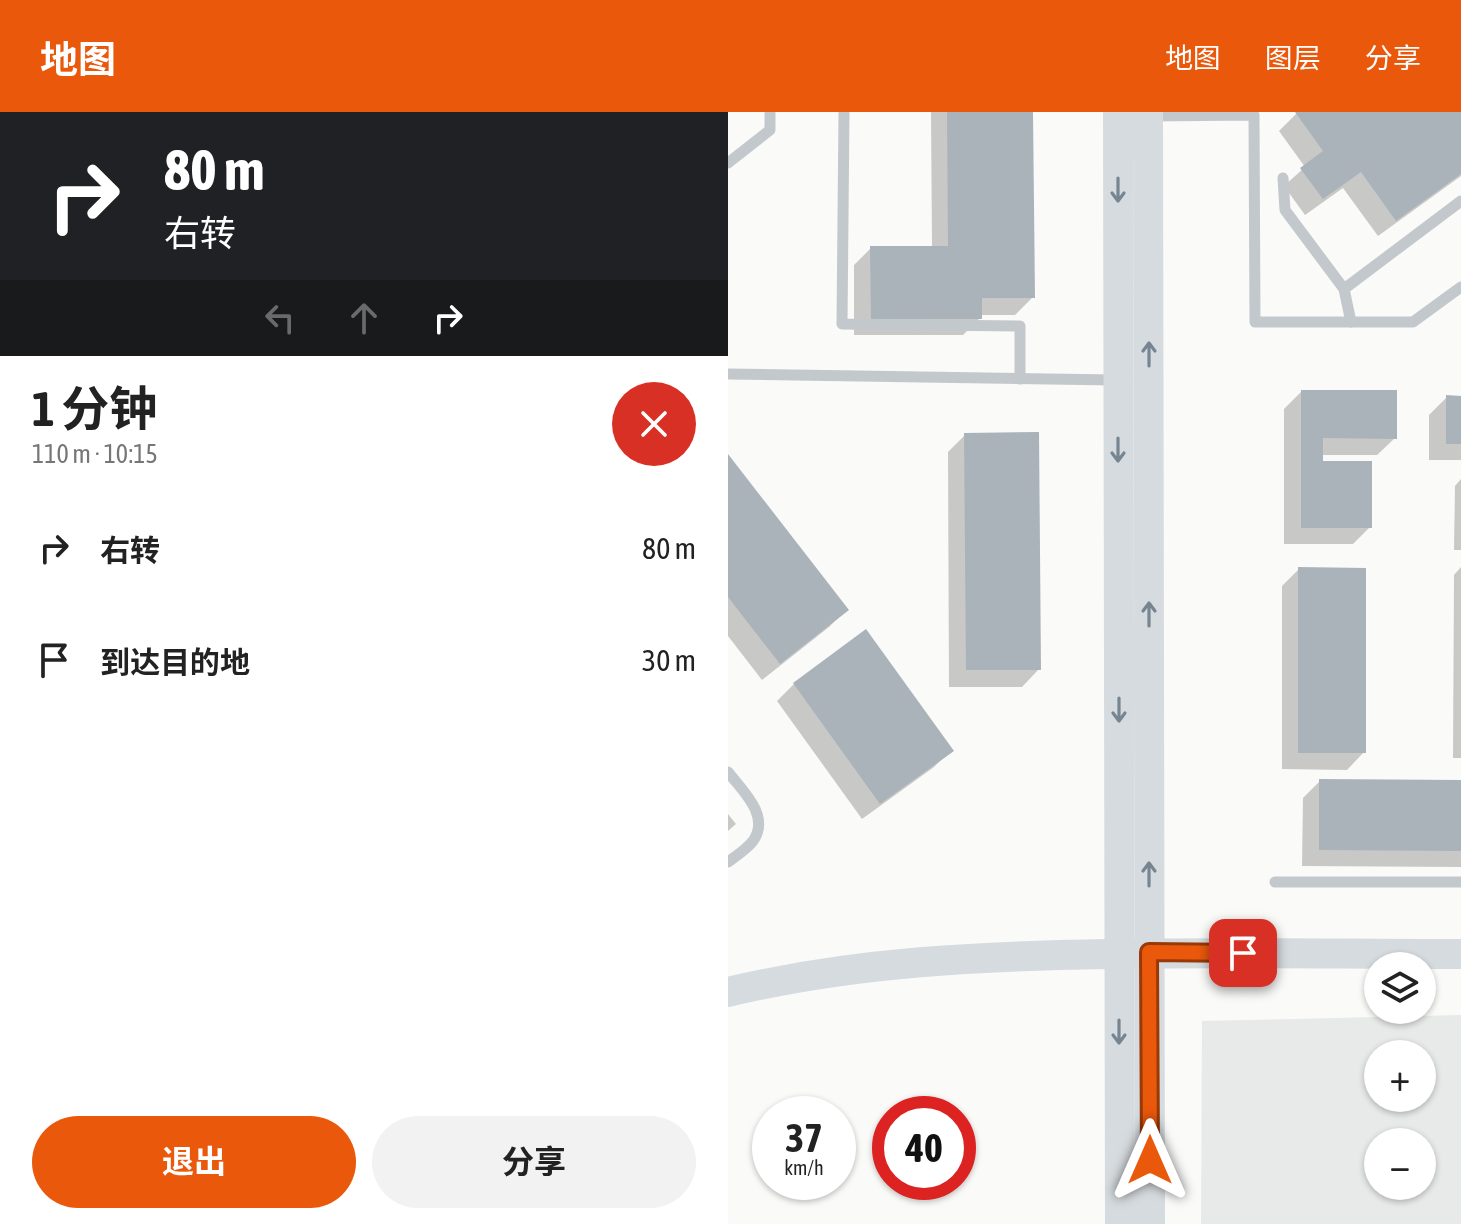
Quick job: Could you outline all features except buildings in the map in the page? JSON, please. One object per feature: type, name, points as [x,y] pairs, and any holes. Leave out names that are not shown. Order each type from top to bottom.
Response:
[{"type":"street","points":[[1118,112],[1120,1224]]},
{"type":"street","points":[[1148,114],[1150,1224]]},
{"type":"street","points":[[728,992],[805,976],[914,962],[1149,952],[1461,954]]},
{"type":"lane","points":[[728,163],[770,130],[770,112]]},
{"type":"lane","points":[[844,112],[842,324],[1020,326],[1020,379]]},
{"type":"lane","points":[[1148,114],[1254,114],[1255,322],[1413,322],[1461,287]]},
{"type":"lane","points":[[1283,178],[1285,210],[1344,289],[1351,322]]},
{"type":"lane","points":[[1344,289],[1461,201]]},
{"type":"lane","points":[[728,374],[1118,380]]},
{"type":"lane","points":[[728,772],[752,804],[759,820],[759,829],[751,844],[728,862]]},
{"type":"lane","points":[[1275,882],[1461,882]]},
{"type":"shaded area","points":[[1461,1015],[1461,1224],[1201,1224],[1202,1021],[1364,1017],[1364,1024],[1436,1024],[1436,1016]]},
{"type":"route","points":[[1150,1160],[1149,952],[1243,953]]}]
